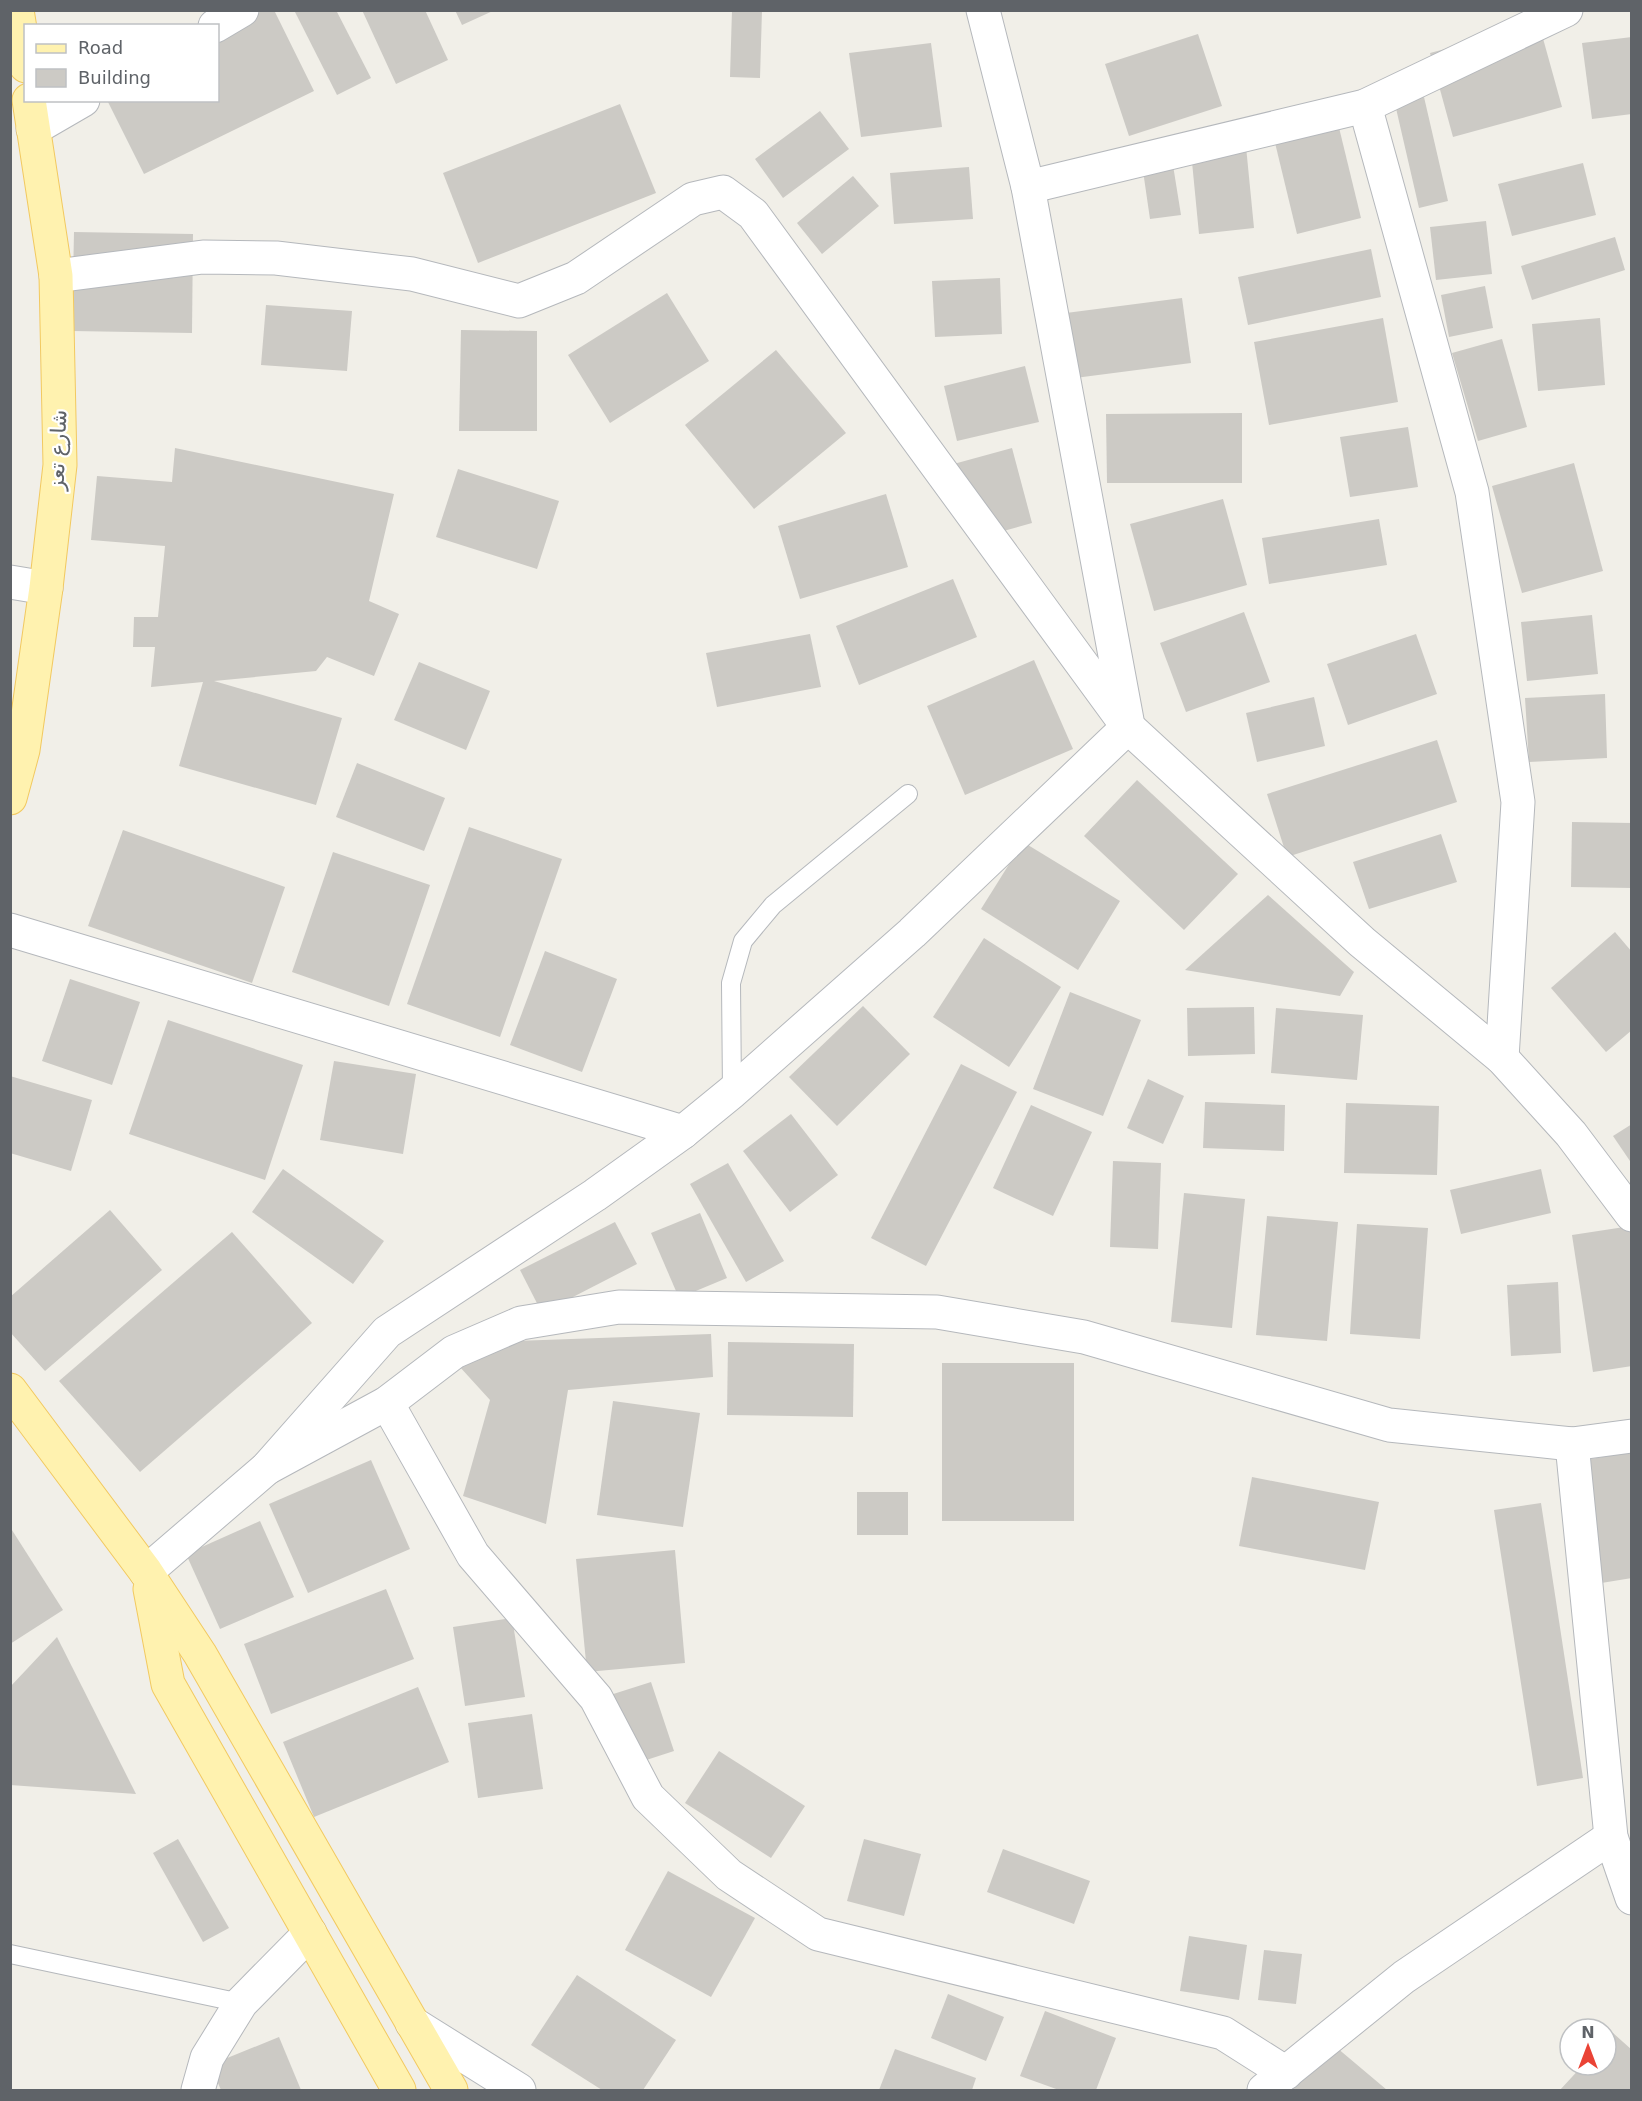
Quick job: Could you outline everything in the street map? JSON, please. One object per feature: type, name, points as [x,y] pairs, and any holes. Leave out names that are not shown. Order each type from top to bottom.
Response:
[{"type":"main road","points":[[18,10],[24,52]]},
{"type":"main road","name":"شارع تعز","points":[[10,798],[23,750],[46,588],[60,465],[56,276],[31,115]]},
{"type":"main road","points":[[10,1390],[146,1572],[200,1654],[451,2091]]},
{"type":"main road","points":[[146,1572],[168,1684],[399,2091]]},
{"type":"street","points":[[218,24],[242,10]]},
{"type":"street","points":[[983,10],[1028,187],[1128,727]]},
{"type":"street","points":[[1028,187],[1365,106],[1566,10]]},
{"type":"street","points":[[31,115],[76,102]]},
{"type":"street","points":[[1365,106],[1472,492],[1518,802],[1502,1058]]},
{"type":"street","points":[[56,276],[203,257],[276,258],[412,274],[519,301],[576,278],[693,199],[723,192],[753,214],[1128,727],[1362,942],[1502,1058],[1571,1134],[1632,1215]]},
{"type":"street","points":[[10,582],[46,588]]},
{"type":"street","points":[[146,1572],[267,1468],[387,1332],[596,1195],[683,1132],[732,1092],[912,933],[1128,727]]},
{"type":"street","points":[[10,930],[683,1132]]},
{"type":"street","points":[[267,1468],[387,1402],[454,1352],[521,1323],[619,1307],[937,1312],[1084,1337],[1389,1425],[1572,1444],[1632,1436]]},
{"type":"street","points":[[387,1402],[473,1555],[596,1698],[648,1797],[729,1875],[818,1934],[1223,2033],[1275,2082],[1404,1977],[1611,1837]]},
{"type":"street","points":[[1572,1444],[1611,1837],[1632,1898]]},
{"type":"street","points":[[198,2091],[207,2058],[241,2003],[310,1934]]},
{"type":"street","points":[[412,2023],[519,2091]]},
{"type":"lane","points":[[732,1092],[731,983],[743,941],[773,905],[908,794]]},
{"type":"lane","points":[[10,1954],[241,2003]]},
{"type":"building","points":[[264,10],[274,10],[314,91],[144,174],[108,102],[219,102],[219,32]]},
{"type":"building","points":[[294,10],[336,10],[371,78],[337,95]]},
{"type":"building","points":[[362,10],[425,10],[448,60],[396,84]]},
{"type":"building","points":[[455,10],[495,10],[462,25]]},
{"type":"building","points":[[732,10],[762,10],[760,78],[730,77]]},
{"type":"building","points":[[1539,24],[1562,107],[1453,137],[1430,53]]},
{"type":"building","points":[[1198,34],[1222,106],[1129,136],[1105,64]]},
{"type":"building","points":[[1632,37],[1632,114],[1592,119],[1582,43]]},
{"type":"building","points":[[931,43],[942,127],[861,137],[849,53]]},
{"type":"building","points":[[1424,97],[1448,201],[1419,208],[1395,104]]},
{"type":"building","points":[[620,104],[656,193],[478,263],[443,173]]},
{"type":"building","points":[[1334,107],[1361,218],[1297,234],[1270,122]]},
{"type":"building","points":[[820,111],[849,149],[783,198],[755,159]]},
{"type":"building","points":[[1244,126],[1254,228],[1199,234],[1189,131]]},
{"type":"building","points":[[1172,159],[1181,215],[1150,219],[1142,164]]},
{"type":"building","points":[[1583,163],[1596,215],[1512,236],[1498,184]]},
{"type":"building","points":[[969,167],[973,219],[894,224],[890,173]]},
{"type":"building","points":[[853,176],[879,206],[822,254],[797,223]]},
{"type":"building","points":[[1486,221],[1492,274],[1436,280],[1430,227]]},
{"type":"building","points":[[74,232],[193,234],[192,333],[72,331]]},
{"type":"building","points":[[1615,237],[1625,270],[1532,300],[1521,266]]},
{"type":"building","points":[[1371,249],[1381,297],[1248,325],[1238,277]]},
{"type":"building","points":[[1000,278],[1002,334],[935,337],[932,281]]},
{"type":"building","points":[[1485,286],[1493,328],[1449,337],[1441,295]]},
{"type":"building","points":[[667,293],[709,361],[610,423],[568,355]]},
{"type":"building","points":[[1182,298],[1191,363],[1075,378],[1066,313]]},
{"type":"building","points":[[266,305],[352,311],[347,371],[261,365]]},
{"type":"building","points":[[1383,318],[1398,402],[1269,425],[1254,342]]},
{"type":"building","points":[[1600,318],[1605,385],[1538,391],[1532,324]]},
{"type":"building","points":[[461,330],[537,331],[537,431],[459,431]]},
{"type":"building","points":[[1502,339],[1527,427],[1478,441],[1452,353]]},
{"type":"building","points":[[776,350],[846,433],[754,509],[685,425]]},
{"type":"building","points":[[1025,366],[1039,422],[957,441],[944,386]]},
{"type":"building","points":[[1242,413],[1242,483],[1107,483],[1106,414]]},
{"type":"building","points":[[1408,427],[1418,487],[1350,497],[1340,437]]},
{"type":"building","points":[[175,448],[394,494],[369,601],[399,614],[374,676],[327,657],[316,671],[214,681],[342,718],[316,805],[179,766],[203,682],[151,687],[155,647],[133,647],[134,617],[158,617],[165,546],[91,540],[97,476],[172,482]]},
{"type":"building","points":[[1012,448],[1032,523],[971,540],[950,465]]},
{"type":"building","points":[[1574,463],[1603,571],[1522,593],[1492,486]]},
{"type":"building","points":[[458,469],[559,501],[537,569],[436,537]]},
{"type":"building","points":[[886,494],[908,567],[800,599],[778,526]]},
{"type":"building","points":[[1223,499],[1247,585],[1154,611],[1130,524]]},
{"type":"building","points":[[1379,519],[1387,565],[1269,584],[1262,538]]},
{"type":"building","points":[[953,579],[977,637],[859,685],[836,626]]},
{"type":"building","points":[[1244,612],[1270,682],[1186,712],[1160,643]]},
{"type":"building","points":[[1592,615],[1598,674],[1527,681],[1521,622]]},
{"type":"building","points":[[810,634],[821,687],[717,707],[706,653]]},
{"type":"building","points":[[1416,634],[1437,694],[1348,725],[1327,664]]},
{"type":"building","points":[[1034,660],[1073,749],[965,795],[927,706]]},
{"type":"building","points":[[419,662],[490,691],[466,750],[394,720]]},
{"type":"building","points":[[1605,694],[1607,758],[1529,762],[1525,698]]},
{"type":"building","points":[[1314,697],[1325,746],[1257,762],[1246,713]]},
{"type":"building","points":[[1437,740],[1457,802],[1287,857],[1267,794]]},
{"type":"building","points":[[357,763],[445,798],[424,851],[336,817]]},
{"type":"building","points":[[1137,780],[1238,874],[1184,930],[1084,836]]},
{"type":"building","points":[[1572,822],[1632,823],[1632,888],[1571,887]]},
{"type":"building","points":[[469,827],[562,859],[500,1037],[407,1004]]},
{"type":"building","points":[[123,830],[285,887],[252,983],[88,926]]},
{"type":"building","points":[[1441,834],[1457,882],[1369,909],[1353,862]]},
{"type":"building","points":[[1023,842],[1120,901],[1078,970],[981,909]]},
{"type":"building","points":[[333,852],[430,885],[389,1006],[292,972]]},
{"type":"building","points":[[1268,895],[1354,972],[1340,996],[1185,970]]},
{"type":"building","points":[[1615,932],[1632,952],[1632,1030],[1606,1052],[1551,988]]},
{"type":"building","points":[[984,938],[1061,987],[1009,1067],[933,1017]]},
{"type":"building","points":[[545,951],[617,979],[582,1072],[510,1045]]},
{"type":"building","points":[[70,979],[140,1002],[112,1085],[42,1061]]},
{"type":"building","points":[[1070,992],[1141,1020],[1103,1116],[1033,1089]]},
{"type":"building","points":[[863,1006],[910,1054],[837,1126],[789,1077]]},
{"type":"building","points":[[1254,1007],[1255,1054],[1188,1056],[1187,1008]]},
{"type":"building","points":[[1276,1008],[1363,1015],[1357,1080],[1271,1073]]},
{"type":"building","points":[[168,1020],[303,1065],[265,1180],[129,1134]]},
{"type":"building","points":[[334,1061],[416,1074],[403,1154],[320,1140]]},
{"type":"building","points":[[961,1064],[1017,1092],[926,1266],[871,1238]]},
{"type":"building","points":[[10,1076],[92,1100],[71,1171],[10,1153]]},
{"type":"building","points":[[1148,1079],[1184,1096],[1163,1144],[1127,1128]]},
{"type":"building","points":[[1205,1102],[1285,1105],[1284,1151],[1203,1148]]},
{"type":"building","points":[[1346,1103],[1439,1106],[1437,1175],[1344,1173]]},
{"type":"building","points":[[1031,1105],[1092,1132],[1053,1216],[993,1188]]},
{"type":"building","points":[[791,1114],[838,1175],[790,1212],[743,1151]]},
{"type":"building","points":[[1632,1124],[1632,1164],[1613,1136]]},
{"type":"building","points":[[1113,1161],[1161,1163],[1158,1249],[1110,1247]]},
{"type":"building","points":[[728,1163],[784,1261],[746,1282],[690,1184]]},
{"type":"building","points":[[283,1169],[384,1241],[353,1284],[252,1212]]},
{"type":"building","points":[[1541,1169],[1551,1213],[1461,1234],[1450,1190]]},
{"type":"building","points":[[1184,1193],[1245,1199],[1232,1328],[1171,1322]]},
{"type":"building","points":[[110,1210],[162,1270],[45,1371],[10,1332],[10,1297]]},
{"type":"building","points":[[700,1213],[727,1278],[679,1298],[651,1233]]},
{"type":"building","points":[[1267,1216],[1338,1222],[1327,1341],[1256,1335]]},
{"type":"building","points":[[615,1222],[637,1264],[542,1313],[520,1270]]},
{"type":"building","points":[[1357,1224],[1428,1228],[1420,1339],[1350,1334]]},
{"type":"building","points":[[1631,1226],[1632,1366],[1593,1372],[1572,1235]]},
{"type":"building","points":[[232,1232],[312,1323],[140,1472],[59,1381]]},
{"type":"building","points":[[1558,1282],[1561,1353],[1511,1356],[1507,1285]]},
{"type":"building","points":[[711,1334],[713,1377],[568,1390],[546,1524],[463,1496],[490,1400],[459,1366],[484,1342]]},
{"type":"building","points":[[728,1342],[854,1344],[853,1417],[727,1415]]},
{"type":"building","points":[[942,1363],[1074,1363],[1074,1521],[942,1521]]},
{"type":"building","points":[[613,1401],[700,1413],[683,1527],[597,1515]]},
{"type":"building","points":[[1632,1452],[1632,1578],[1589,1585],[1567,1463]]},
{"type":"building","points":[[371,1460],[410,1549],[308,1593],[269,1504]]},
{"type":"building","points":[[1252,1477],[1379,1502],[1365,1570],[1239,1546]]},
{"type":"building","points":[[857,1492],[908,1492],[908,1535],[857,1535]]},
{"type":"building","points":[[1541,1503],[1583,1778],[1537,1786],[1494,1510]]},
{"type":"building","points":[[260,1521],[294,1597],[220,1629],[186,1554]]},
{"type":"building","points":[[10,1527],[63,1610],[10,1644]]},
{"type":"building","points":[[675,1550],[685,1663],[587,1672],[576,1559]]},
{"type":"building","points":[[386,1589],[414,1659],[271,1714],[244,1644]]},
{"type":"building","points":[[512,1618],[525,1697],[465,1706],[453,1627]]},
{"type":"building","points":[[57,1637],[136,1794],[10,1785],[10,1687]]},
{"type":"building","points":[[651,1682],[674,1751],[631,1765],[607,1696]]},
{"type":"building","points":[[418,1687],[449,1762],[314,1817],[283,1742]]},
{"type":"building","points":[[532,1714],[543,1789],[478,1798],[468,1723]]},
{"type":"building","points":[[719,1751],[805,1806],[771,1858],[685,1803]]},
{"type":"building","points":[[178,1839],[229,1928],[203,1942],[153,1853]]},
{"type":"building","points":[[864,1839],[921,1854],[904,1916],[847,1901]]},
{"type":"building","points":[[1003,1849],[1090,1881],[1074,1924],[987,1892]]},
{"type":"building","points":[[668,1871],[755,1918],[711,1997],[625,1950]]},
{"type":"building","points":[[1189,1936],[1247,1945],[1239,2000],[1180,1991]]},
{"type":"building","points":[[1264,1950],[1302,1954],[1296,2004],[1258,2000]]},
{"type":"building","points":[[577,1975],[676,2040],[643,2090],[602,2090],[531,2045]]},
{"type":"building","points":[[948,1994],[1004,2017],[986,2061],[931,2038]]},
{"type":"building","points":[[1045,2011],[1116,2038],[1096,2090],[1059,2090],[1020,2076]]},
{"type":"building","points":[[279,2037],[301,2090],[221,2090],[210,2065]]},
{"type":"building","points":[[1618,2037],[1632,2050],[1632,2090],[1560,2090],[1572,2077],[1618,2077]]},
{"type":"building","points":[[1330,2042],[1387,2090],[1288,2090]]},
{"type":"building","points":[[895,2049],[976,2078],[972,2090],[879,2090]]}]
